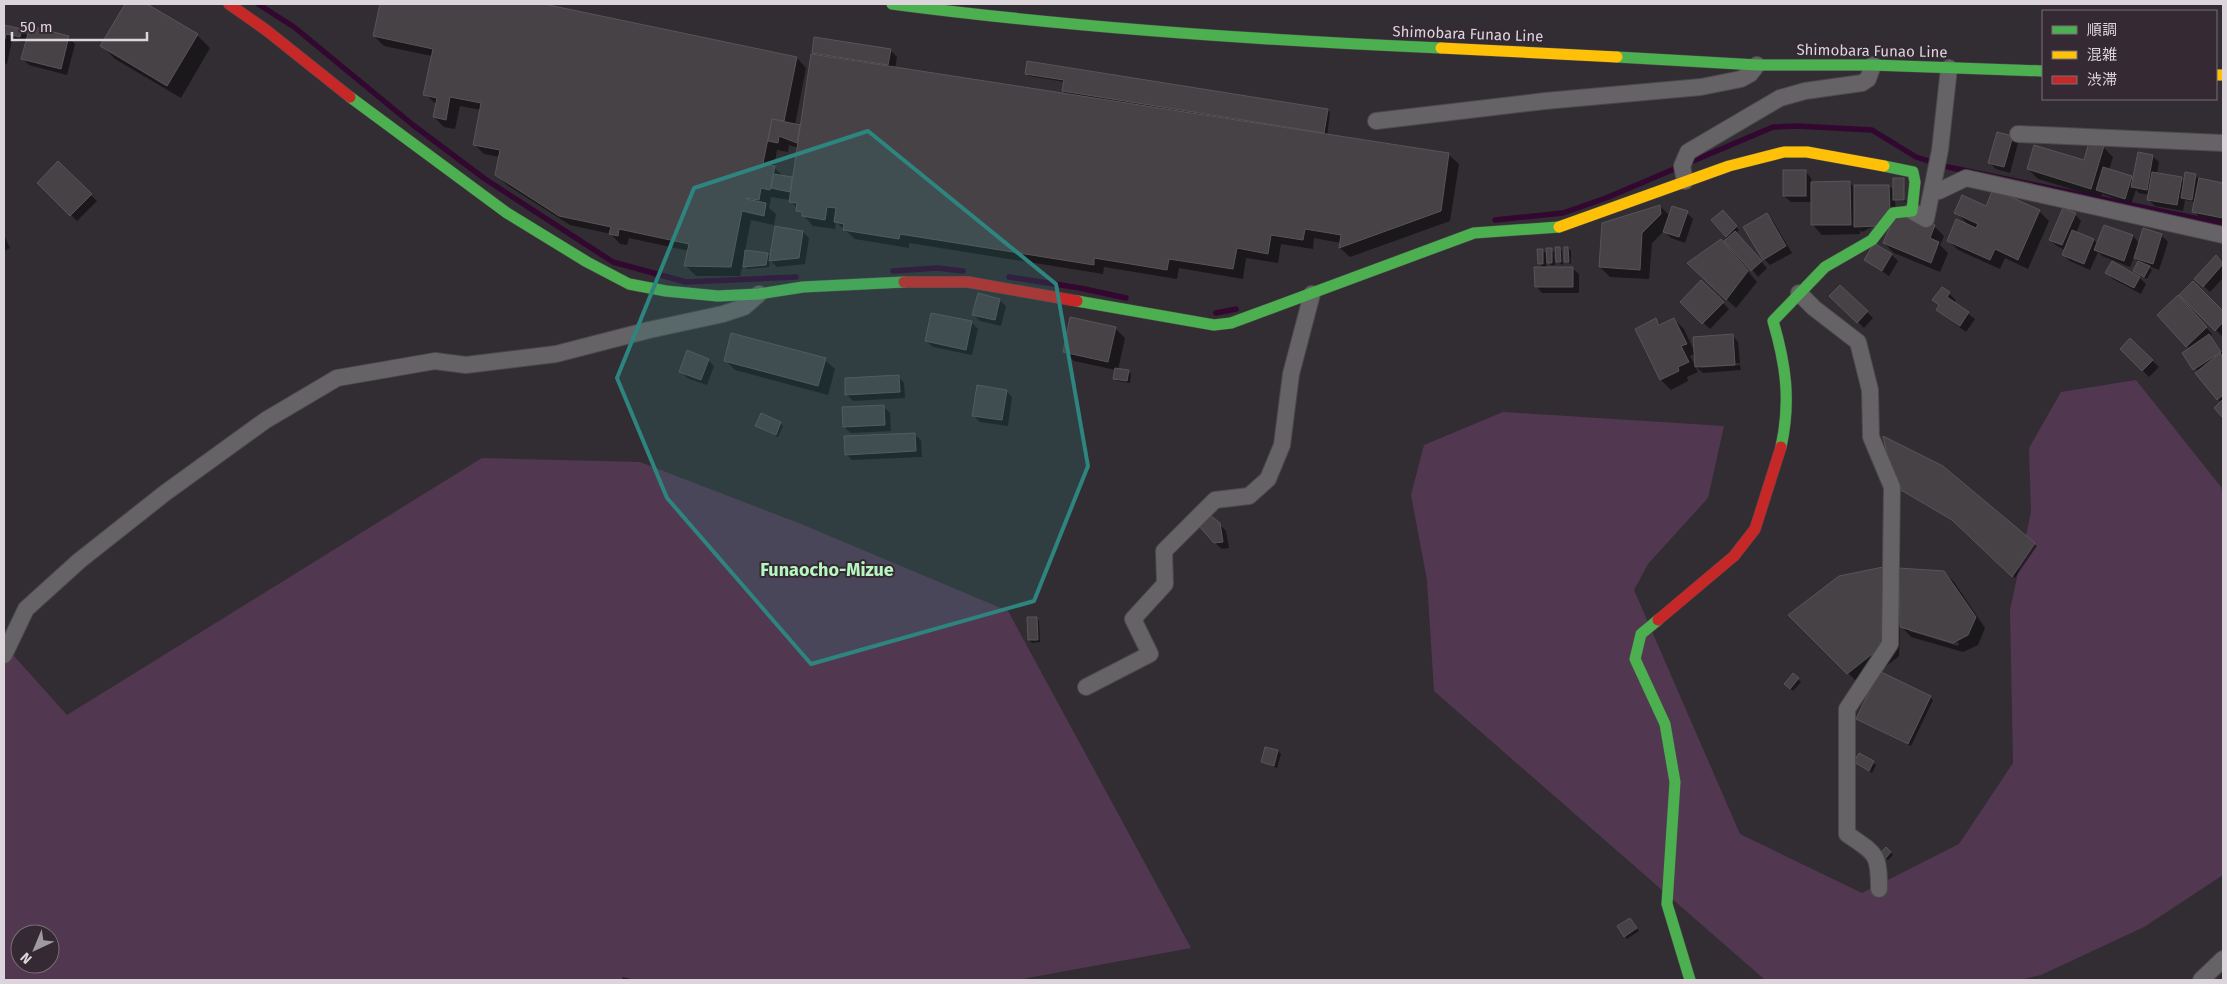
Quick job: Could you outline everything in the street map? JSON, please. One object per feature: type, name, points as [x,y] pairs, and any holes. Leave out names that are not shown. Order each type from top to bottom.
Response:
[{"type":"street","points":[[229,4],[266,30],[374,116],[507,213],[587,262],[629,284],[666,291],[718,296],[759,294],[804,287],[870,282],[968,282],[1214,325],[1231,323],[1466,236],[1565,226],[1683,173],[1729,166],[1784,152],[1807,152],[1905,169],[1913,172],[1927,187]]},
{"type":"street","name":"Shimobara Funao Line","points":[[892,4],[954,12],[1257,40],[1549,52],[1757,65],[1873,65],[2042,70]]},
{"type":"street","points":[[1376,121],[1545,101],[1701,88],[1741,78],[1750,74],[1757,65]]},
{"type":"street","points":[[1683,173],[1688,152],[1780,98],[1806,91],[1862,83],[1868,79],[1873,65]]},
{"type":"street","points":[[1690,980],[1667,904],[1675,782],[1665,724],[1635,659],[1641,634],[1734,556],[1756,528],[1778,458],[1786,424],[1788,384],[1784,358],[1773,321],[1825,267],[1872,240],[1893,213],[1912,211],[1926,219],[1937,170],[1949,68]]},
{"type":"street","points":[[2018,134],[2223,143]]},
{"type":"street","points":[[1912,211],[1927,187],[1966,178],[2223,234]]},
{"type":"street","points":[[1799,293],[1814,308],[1858,342],[1870,390],[1871,437],[1892,487],[1890,644],[1848,709],[1847,834],[1868,849],[1879,863],[1879,889]]},
{"type":"street","points":[[4,655],[26,609],[79,561],[165,493],[266,420],[337,378],[435,361],[466,365],[556,354],[649,330],[723,314],[744,307],[759,294]]},
{"type":"street","points":[[1086,687],[1150,654],[1133,619],[1165,584],[1164,551],[1215,500],[1249,496],[1268,479],[1282,446],[1291,374],[1312,294]]},
{"type":"street","points":[[2201,980],[2223,959]]},
{"type":"highlighted area","points":[[868,131],[1056,284],[1088,466],[1034,601],[811,664],[667,498],[617,378],[694,188]]},
{"type":"shaded area","points":[[2136,380],[2221,487],[2223,495],[2223,875],[2144,927],[2041,975],[2019,980],[1765,980],[1434,691],[1427,580],[1411,495],[1424,445],[1503,412],[1724,426],[1708,498],[1648,564],[1634,590],[1740,834],[1862,893],[1959,844],[2013,763],[2010,610],[2031,512],[2029,448],[2061,392]]},
{"type":"shaded area","points":[[482,458],[640,462],[801,524],[1008,611],[1191,948],[1017,980],[4,980],[4,645],[67,715]]},
{"type":"building","points":[[125,4],[147,4],[198,34],[167,86],[100,46]]},
{"type":"building","points":[[380,4],[544,4],[797,57],[784,121],[772,119],[763,163],[775,166],[770,190],[761,188],[759,200],[746,198],[766,203],[764,216],[742,211],[731,267],[684,266],[689,244],[619,229],[618,236],[609,234],[611,227],[559,216],[495,175],[500,150],[473,145],[481,103],[450,97],[446,120],[433,117],[437,98],[423,95],[433,49],[373,36]]},
{"type":"building","points":[[4,25],[22,29],[20,37],[6,34],[4,44]]},
{"type":"building","points":[[30,26],[69,36],[61,69],[21,59]]},
{"type":"building","points":[[814,37],[891,49],[888,65],[812,53]]},
{"type":"building","points":[[811,54],[1449,153],[1441,211],[1339,248],[1341,235],[1305,229],[1303,240],[1271,235],[1268,254],[1237,248],[1233,269],[1169,259],[1167,270],[1094,258],[1094,265],[900,234],[899,239],[843,230],[844,224],[834,222],[836,208],[827,207],[825,220],[802,216],[802,212],[796,211],[797,203],[789,202]]},
{"type":"building","points":[[1027,61],[1328,109],[1324,133],[1062,91],[1064,80],[1025,74]]},
{"type":"building","points":[[772,119],[800,125],[797,143],[779,136],[778,143],[768,141]]},
{"type":"building","points":[[1997,132],[2013,136],[2004,167],[1988,163]]},
{"type":"building","points":[[2089,142],[2104,146],[2091,189],[2027,169],[2034,145],[2084,160]]},
{"type":"building","points":[[2138,152],[2153,155],[2147,190],[2131,187]]},
{"type":"building","points":[[58,161],[92,194],[70,216],[37,183]]},
{"type":"building","points":[[2103,167],[2132,176],[2125,199],[2096,190]]},
{"type":"building","points":[[1783,170],[1806,170],[1806,196],[1783,196]]},
{"type":"building","points":[[2152,172],[2182,177],[2177,205],[2147,200]]},
{"type":"building","points":[[2185,172],[2196,174],[2192,200],[2181,198]]},
{"type":"building","points":[[774,174],[792,177],[790,192],[771,188]]},
{"type":"building","points":[[1893,178],[1904,178],[1904,200],[1893,200]]},
{"type":"building","points":[[2199,178],[2223,183],[2223,218],[2192,212]]},
{"type":"building","points":[[1850,181],[1851,225],[1811,225],[1811,182]]},
{"type":"building","points":[[1854,185],[1889,185],[1890,209],[1878,226],[1854,227]]},
{"type":"building","points":[[1993,189],[2040,210],[2018,260],[1995,249],[1990,260],[1947,241],[1956,219],[1976,228],[1978,224],[1954,213],[1962,195],[1986,206]]},
{"type":"building","points":[[1660,205],[1661,214],[1642,233],[1640,270],[1599,267],[1602,223]]},
{"type":"building","points":[[1672,206],[1688,211],[1679,237],[1663,232]]},
{"type":"building","points":[[2063,208],[2076,213],[2062,245],[2049,240]]},
{"type":"building","points":[[1723,210],[1737,226],[1726,237],[1711,220]]},
{"type":"building","points":[[1767,213],[1786,246],[1763,260],[1743,227]]},
{"type":"building","points":[[1912,216],[1935,225],[1930,238],[1939,242],[1931,263],[1883,243],[1894,217]]},
{"type":"building","points":[[2104,225],[2133,235],[2124,261],[2094,250]]},
{"type":"building","points":[[775,226],[803,231],[799,258],[769,261]]},
{"type":"building","points":[[2143,228],[2162,234],[2153,264],[2134,258]]},
{"type":"building","points":[[2072,230],[2094,239],[2084,264],[2062,255]]},
{"type":"building","points":[[1735,231],[1762,261],[1751,271],[1724,241]]},
{"type":"building","points":[[1721,239],[1748,271],[1726,300],[1687,263]]},
{"type":"building","points":[[1874,243],[1892,254],[1882,271],[1864,260]]},
{"type":"building","points":[[1555,247],[1560,247],[1561,262],[1556,262]]},
{"type":"building","points":[[1564,247],[1568,247],[1569,262],[1564,262]]},
{"type":"building","points":[[1546,248],[1552,248],[1552,263],[1547,263]]},
{"type":"building","points":[[1537,249],[1543,249],[1543,264],[1538,264]]},
{"type":"building","points":[[745,250],[768,253],[766,265],[743,267]]},
{"type":"building","points":[[2216,255],[2223,264],[2203,287],[2194,279]]},
{"type":"building","points":[[2112,261],[2140,277],[2134,288],[2105,273]]},
{"type":"building","points":[[2138,261],[2150,266],[2144,277],[2133,271]]},
{"type":"building","points":[[1534,267],[1573,267],[1573,287],[1535,287]]},
{"type":"building","points":[[1701,280],[1724,302],[1702,324],[1680,302]]},
{"type":"building","points":[[2193,281],[2223,311],[2223,322],[2215,331],[2179,295]]},
{"type":"building","points":[[1840,285],[1868,311],[1857,323],[1829,296]]},
{"type":"building","points":[[1942,287],[1950,292],[1947,297],[1969,312],[1960,326],[1936,310],[1939,305],[1932,300]]},
{"type":"building","points":[[978,293],[1000,299],[995,320],[972,315]]},
{"type":"building","points":[[2178,295],[2207,327],[2186,347],[2157,315]]},
{"type":"building","points":[[931,313],[972,321],[966,350],[925,341]]},
{"type":"building","points":[[1070,317],[1116,327],[1108,362],[1063,352]]},
{"type":"building","points":[[1656,318],[1659,325],[1674,318],[1687,344],[1681,346],[1689,362],[1678,367],[1679,371],[1660,380],[1635,329]]},
{"type":"building","points":[[731,333],[826,358],[818,386],[724,361]]},
{"type":"building","points":[[1733,334],[1735,365],[1695,367],[1693,337]]},
{"type":"building","points":[[2209,334],[2221,352],[2193,370],[2182,353]]},
{"type":"building","points":[[2130,338],[2153,360],[2142,371],[2120,349]]},
{"type":"building","points":[[687,350],[709,359],[701,380],[679,372]]},
{"type":"building","points":[[2220,353],[2223,357],[2223,395],[2217,400],[2195,373]]},
{"type":"building","points":[[1115,368],[1129,370],[1127,381],[1113,379]]},
{"type":"building","points":[[899,375],[900,392],[845,395],[845,378]]},
{"type":"building","points":[[977,385],[1007,390],[1002,420],[972,416]]},
{"type":"building","points":[[2223,399],[2223,418],[2214,408]]},
{"type":"building","points":[[884,405],[885,425],[843,427],[842,407]]},
{"type":"building","points":[[761,413],[781,422],[776,435],[755,426]]},
{"type":"building","points":[[915,433],[916,451],[845,455],[844,436]]},
{"type":"building","points":[[1883,436],[1943,466],[2035,543],[2012,577],[1952,520],[1894,486]]},
{"type":"building","points":[[1209,514],[1220,523],[1223,542],[1214,543],[1198,525]]},
{"type":"building","points":[[1888,566],[1886,643],[1847,674],[1788,615],[1839,576]]},
{"type":"building","points":[[1899,568],[1944,571],[1976,617],[1968,635],[1953,643],[1900,627]]},
{"type":"building","points":[[1027,617],[1037,617],[1038,640],[1028,640]]},
{"type":"building","points":[[1879,671],[1931,696],[1908,744],[1856,719]]},
{"type":"building","points":[[1793,673],[1799,678],[1790,689],[1784,684]]},
{"type":"building","points":[[1265,747],[1278,750],[1274,766],[1261,762]]},
{"type":"building","points":[[1859,753],[1874,761],[1869,771],[1854,762]]},
{"type":"building","points":[[1886,847],[1891,852],[1885,859],[1879,854]]},
{"type":"building","points":[[1630,918],[1637,928],[1624,937],[1617,926]]},
{"type":"waterway","points":[[258,4],[294,27],[413,125],[485,179],[613,262],[686,282],[796,277]]},
{"type":"waterway","points":[[1495,220],[1563,213],[1606,198],[1773,127],[1797,126],[1872,130],[1916,157],[1948,167],[2223,224]]},
{"type":"waterway","points":[[893,271],[937,268],[963,271]]},
{"type":"waterway","points":[[1009,277],[1080,288],[1126,298]]},
{"type":"waterway","points":[[1216,313],[1236,309]]},
{"type":"traffic: fast","points":[[892,4],[1029,20],[1166,32],[1441,48]]},
{"type":"traffic: fast","points":[[1617,57],[1757,65],[1873,65],[2042,71]]},
{"type":"traffic: fast","points":[[350,97],[507,213],[587,262],[629,284],[666,291],[718,296],[759,294],[803,287],[904,282]]},
{"type":"traffic: fast","points":[[1781,447],[1786,414],[1786,383],[1773,321],[1825,267],[1872,240],[1893,213],[1912,211],[1915,182],[1913,172],[1884,166]]},
{"type":"traffic: fast","points":[[1077,301],[1214,325],[1231,323],[1474,233],[1559,227]]},
{"type":"traffic: fast","points":[[1658,620],[1641,634],[1635,659],[1665,724],[1675,782],[1667,904],[1690,980]]},
{"type":"traffic: slow","points":[[1441,48],[1617,57]]},
{"type":"traffic: slow","points":[[2217,75],[2223,75]]},
{"type":"traffic: slow","points":[[1559,227],[1729,166],[1784,152],[1807,152],[1884,166]]},
{"type":"traffic: jam","points":[[229,4],[266,30],[350,97]]},
{"type":"traffic: jam","points":[[904,282],[968,282],[1077,301]]},
{"type":"traffic: jam","points":[[1658,620],[1734,556],[1755,529],[1781,447]]},
{"type":"district","name":"Funaocho-Mizue","points":[[827,570]]}]
